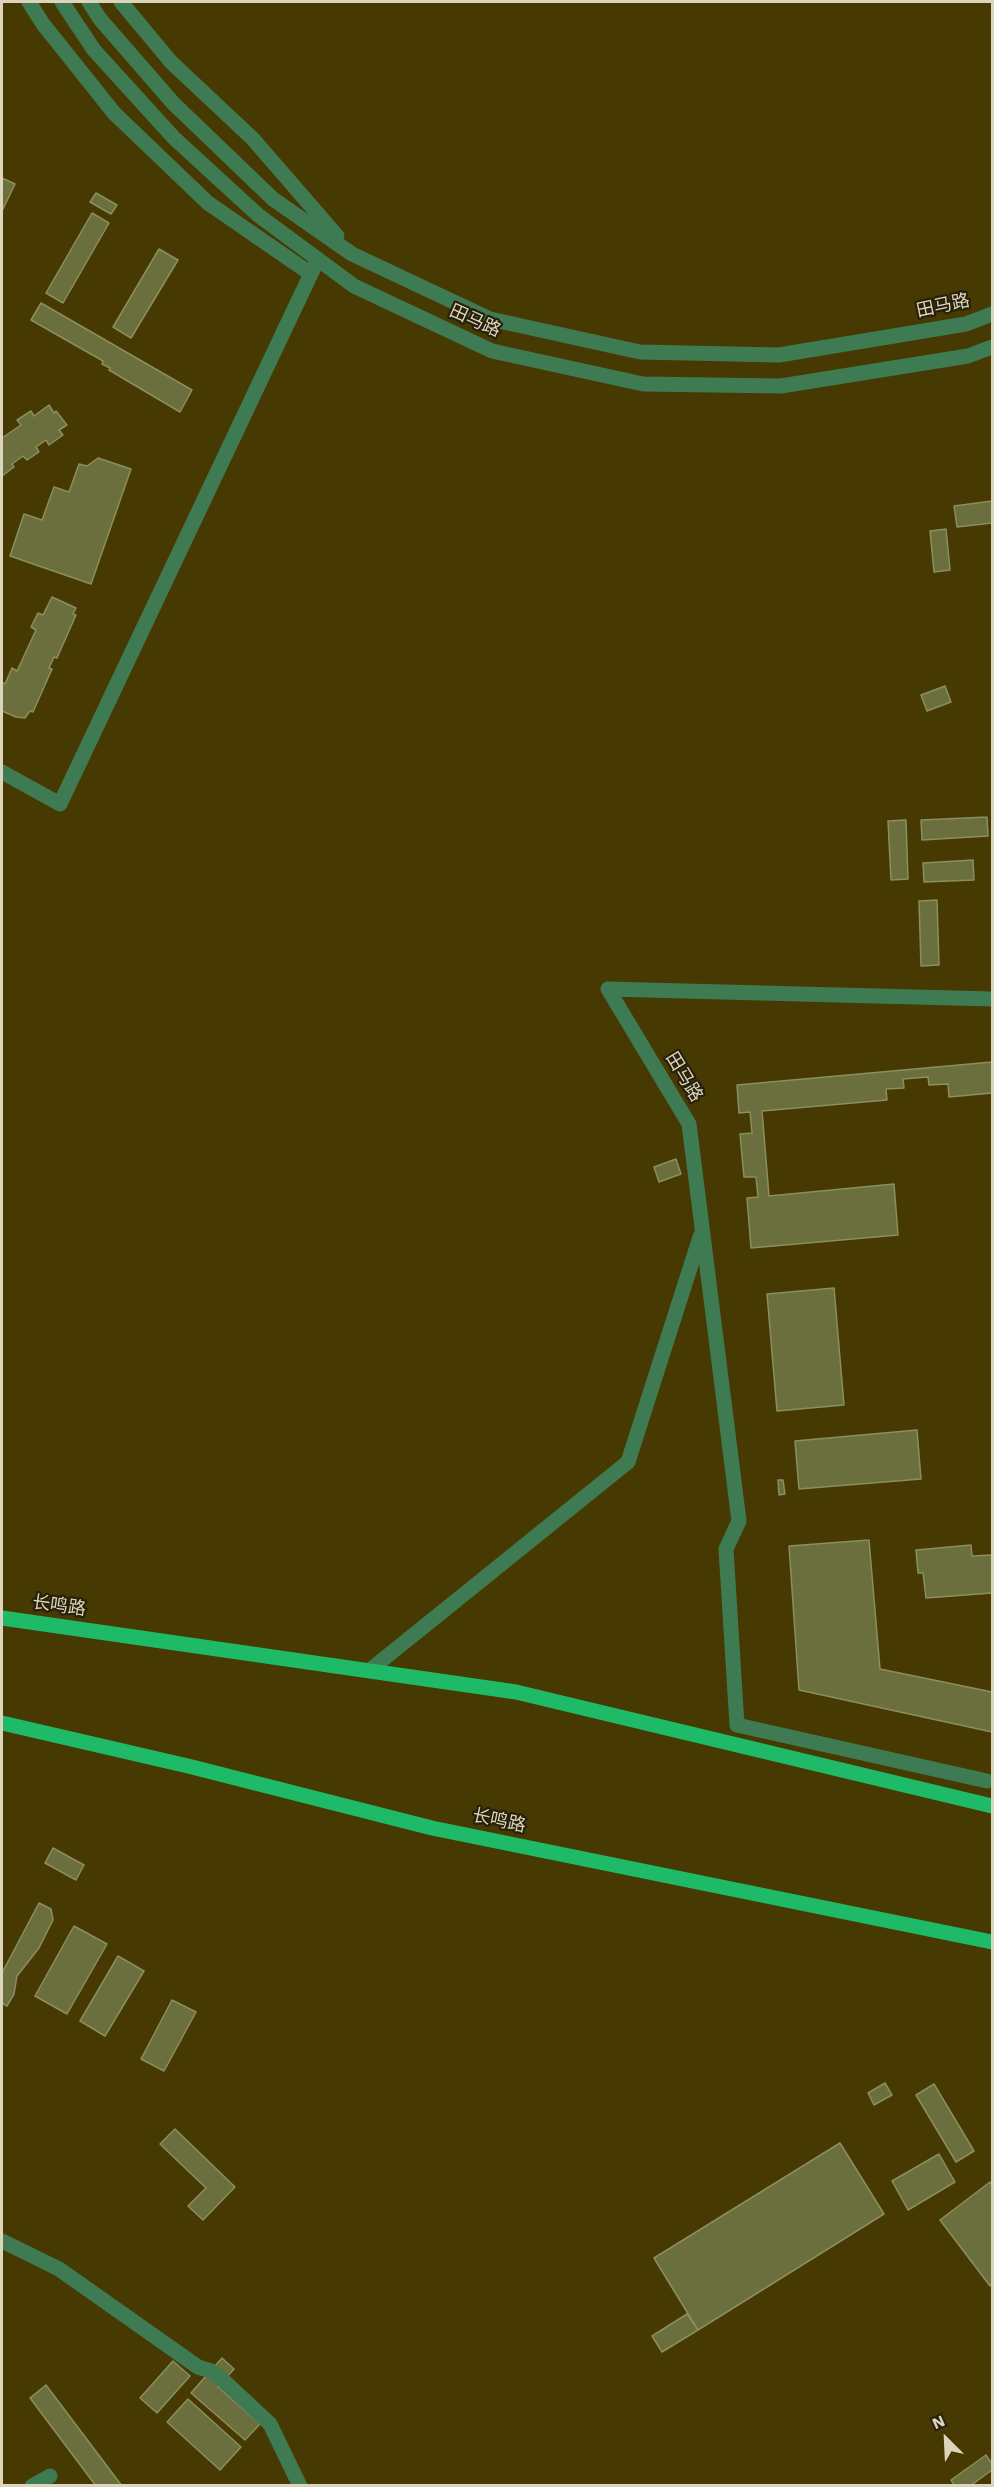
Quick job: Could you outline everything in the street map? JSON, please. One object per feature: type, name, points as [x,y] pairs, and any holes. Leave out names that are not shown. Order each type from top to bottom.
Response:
[{"type":"main road","name":"长鸣路","points":[[2,1618],[516,1692],[993,1806]]},
{"type":"main road","name":"长鸣路","points":[[2,1723],[188,1766],[432,1828],[993,1942]]},
{"type":"street","points":[[29,2],[43,24],[114,113],[148,146],[208,203],[311,274]]},
{"type":"street","name":"田马路","points":[[62,2],[94,50],[174,138],[258,215],[354,286],[492,351],[643,384],[781,386],[968,356],[993,347]]},
{"type":"street","name":"田马路","points":[[89,2],[100,20],[173,103],[264,191],[352,254],[490,319],[640,352],[779,355],[966,324],[993,314]]},
{"type":"street","points":[[121,2],[171,62],[253,139],[352,254]]},
{"type":"street","points":[[2,772],[60,804],[318,259]]},
{"type":"street","name":"田马路","points":[[987,1781],[737,1725],[726,1549],[739,1521],[689,1124],[608,989],[993,999]]},
{"type":"street","points":[[370,1670],[628,1462],[702,1231]]},
{"type":"street","points":[[2,2241],[59,2269],[198,2367],[211,2371],[223,2380],[270,2424],[300,2486]]},
{"type":"street","points":[[32,2486],[50,2476]]},
{"type":"building","points":[[2,178],[15,184],[2,211]]},
{"type":"building","points":[[96,193],[117,205],[111,214],[90,202]]},
{"type":"building","points":[[92,213],[109,223],[63,303],[46,293]]},
{"type":"building","points":[[159,249],[178,260],[131,338],[113,327]]},
{"type":"building","points":[[41,303],[192,390],[180,412],[109,370],[110,368],[102,364],[103,361],[31,320]]},
{"type":"building","points":[[49,405],[67,425],[59,430],[63,435],[49,445],[46,440],[36,447],[39,452],[27,460],[23,456],[2,476],[2,438],[21,425],[17,420],[31,411],[34,416]]},
{"type":"building","points":[[98,458],[131,469],[91,584],[10,556],[24,514],[42,520],[54,487],[69,492],[79,464],[87,466]]},
{"type":"building","points":[[992,501],[992,523],[957,527],[954,506]]},
{"type":"building","points":[[946,529],[950,570],[934,572],[930,531]]},
{"type":"building","points":[[52,597],[76,608],[73,614],[76,615],[57,658],[54,657],[49,668],[52,669],[33,712],[30,711],[25,718],[16,717],[2,711],[2,682],[5,684],[12,668],[17,671],[36,630],[31,627],[38,613],[43,615]]},
{"type":"building","points":[[945,686],[951,702],[927,711],[921,695]]},
{"type":"building","points":[[987,817],[988,836],[922,840],[921,820]]},
{"type":"building","points":[[906,820],[908,879],[891,880],[888,821]]},
{"type":"building","points":[[973,860],[974,880],[924,882],[923,863]]},
{"type":"building","points":[[937,900],[939,965],[921,966],[919,901]]},
{"type":"building","points":[[992,1062],[992,1093],[949,1097],[948,1084],[929,1085],[928,1077],[903,1079],[904,1088],[886,1089],[887,1100],[762,1111],[769,1196],[894,1184],[898,1235],[751,1248],[747,1198],[758,1197],[756,1177],[744,1177],[740,1134],[752,1133],[750,1112],[739,1113],[737,1085]]},
{"type":"building","points":[[676,1159],[681,1174],[659,1182],[654,1167]]},
{"type":"building","points":[[834,1288],[844,1405],[777,1411],[767,1294]]},
{"type":"building","points":[[917,1430],[921,1479],[799,1489],[795,1441]]},
{"type":"building","points":[[778,1480],[783,1480],[785,1494],[779,1495]]},
{"type":"building","points":[[869,1540],[880,1669],[992,1692],[992,1732],[799,1690],[789,1546]]},
{"type":"building","points":[[971,1545],[972,1556],[992,1555],[992,1593],[926,1598],[923,1573],[918,1573],[916,1550]]},
{"type":"building","points":[[53,1848],[84,1865],[76,1880],[45,1863]]},
{"type":"building","points":[[39,1903],[51,1909],[53,1920],[39,1948],[17,1976],[14,1994],[7,2006],[2,2003],[2,1973]]},
{"type":"building","points":[[74,1926],[107,1944],[67,2014],[35,1996]]},
{"type":"building","points":[[118,1956],[144,1971],[105,2036],[80,2021]]},
{"type":"building","points":[[172,2000],[196,2012],[164,2071],[141,2059]]},
{"type":"building","points":[[885,2083],[892,2095],[874,2105],[868,2093]]},
{"type":"building","points":[[934,2084],[974,2151],[956,2162],[916,2095]]},
{"type":"building","points":[[175,2129],[235,2187],[203,2220],[188,2206],[206,2188],[160,2144]]},
{"type":"building","points":[[840,2143],[884,2214],[698,2330],[654,2258]]},
{"type":"building","points":[[939,2154],[955,2182],[908,2210],[892,2181]]},
{"type":"building","points":[[990,2182],[992,2185],[992,2283],[990,2286],[940,2220]]},
{"type":"building","points":[[687,2314],[698,2330],[662,2352],[652,2336]]},
{"type":"building","points":[[222,2358],[234,2369],[218,2387],[260,2424],[245,2440],[191,2393]]},
{"type":"building","points":[[173,2361],[190,2376],[157,2413],[140,2398]]},
{"type":"building","points":[[46,2385],[122,2486],[96,2486],[30,2398]]},
{"type":"building","points":[[188,2399],[241,2447],[220,2470],[167,2422]]},
{"type":"building","points":[[986,2455],[992,2464],[992,2470],[970,2486],[955,2486],[951,2480]]}]
